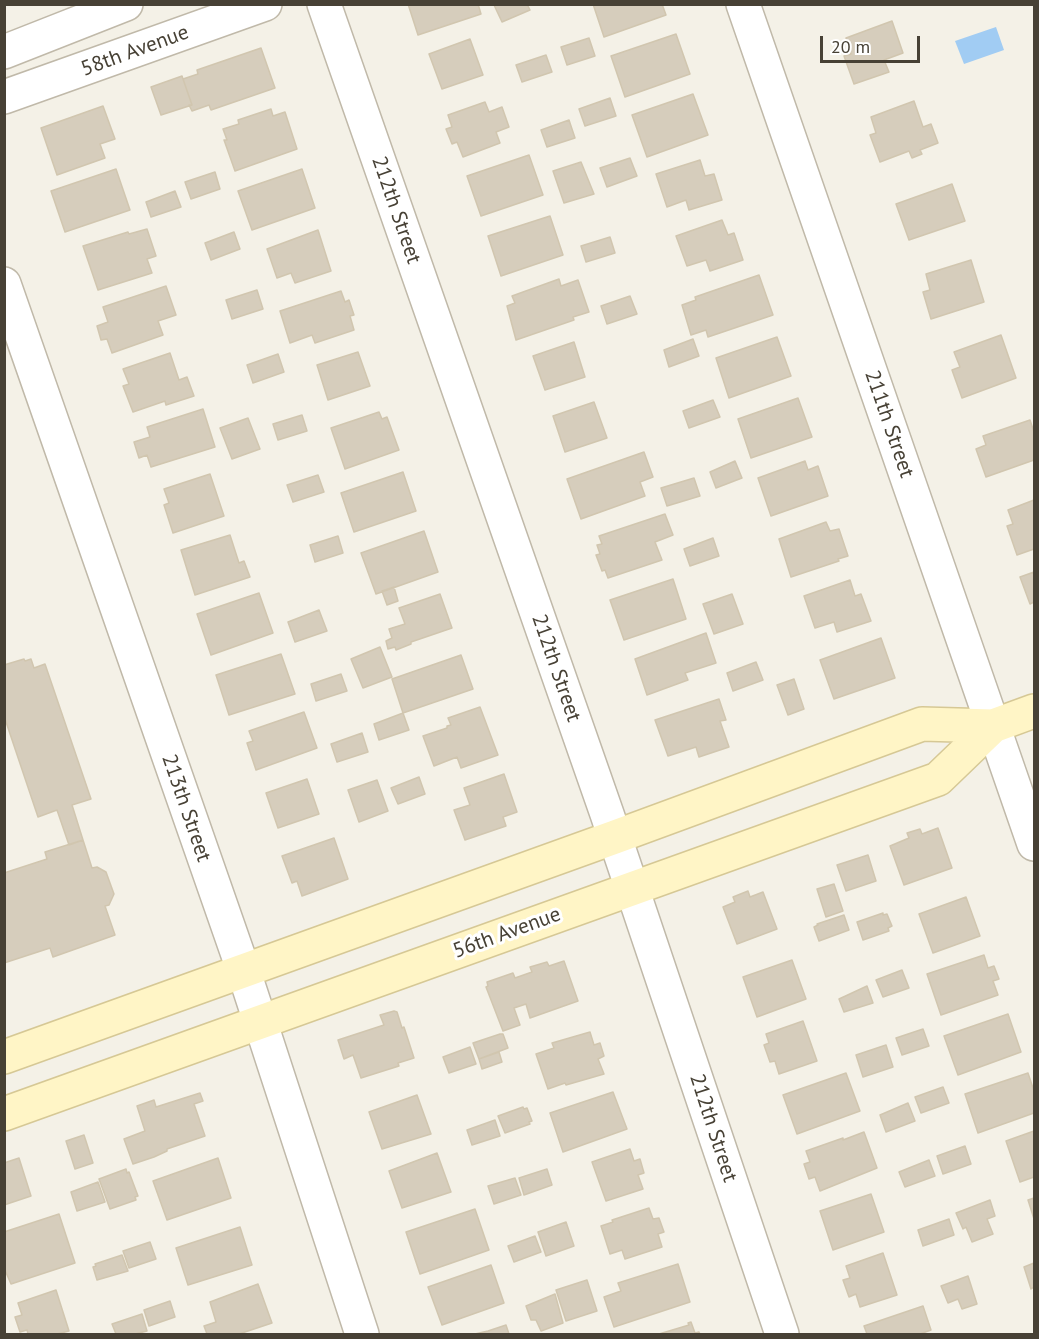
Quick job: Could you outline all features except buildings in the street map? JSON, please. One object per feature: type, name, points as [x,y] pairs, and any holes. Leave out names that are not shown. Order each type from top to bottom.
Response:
[{"type":"street","points":[[4,52],[126,4]]},
{"type":"street","name":"58th Avenue","points":[[4,97],[265,4]]},
{"type":"street","name":"212th Street","points":[[324,4],[615,837],[782,1335]]},
{"type":"street","name":"211th Street","points":[[743,4],[1035,844]]},
{"type":"street","name":"213th Street","points":[[4,284],[243,969],[362,1335]]},
{"type":"street","name":"56th Avenue","points":[[4,1057],[922,724],[993,726],[1035,711]]},
{"type":"street","name":"56th Avenue","points":[[4,1113],[938,779],[993,726]]},
{"type":"water","points":[[996,27],[1004,50],[964,64],[955,41]]}]
